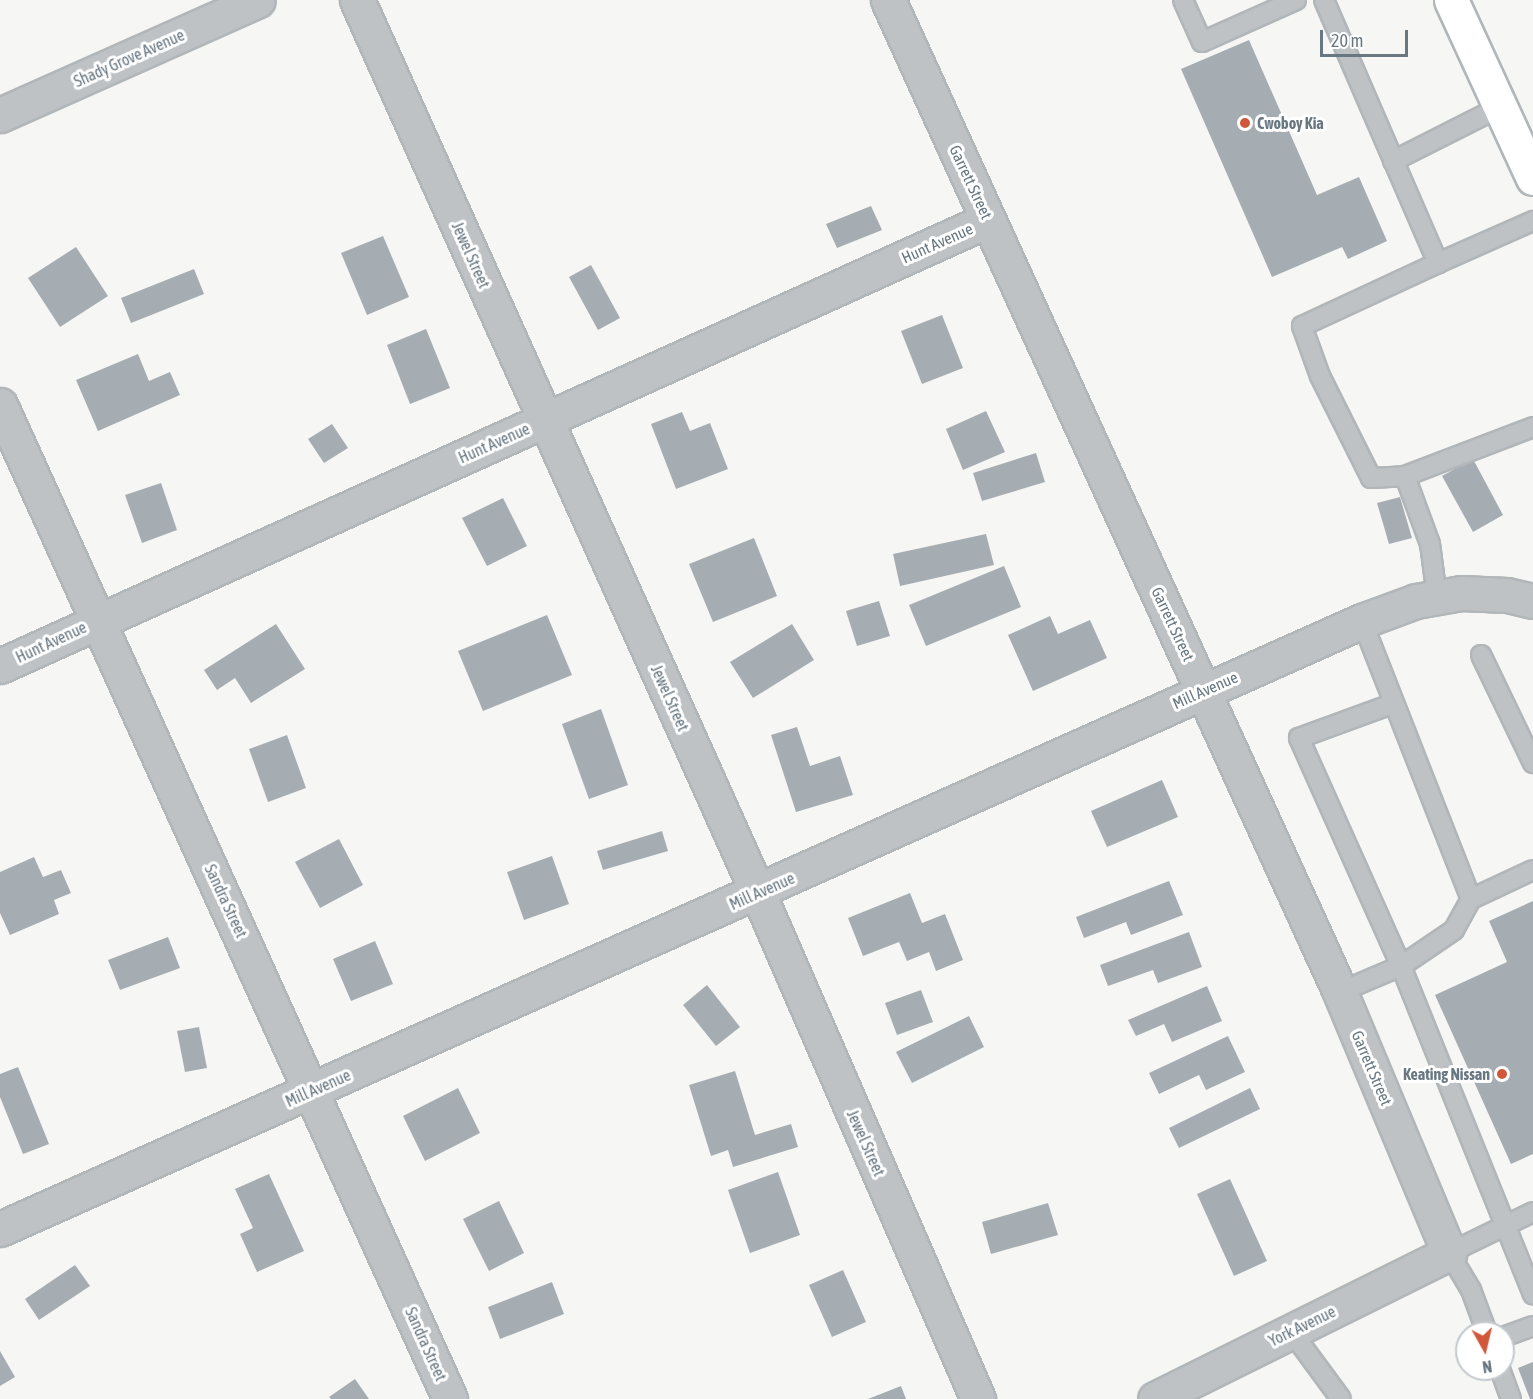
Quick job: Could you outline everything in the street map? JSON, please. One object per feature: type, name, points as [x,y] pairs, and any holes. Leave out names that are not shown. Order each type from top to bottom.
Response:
[{"type":"main road","points":[[1451,0],[1533,178]]},
{"type":"street","name":"Shady Grove Avenue","points":[[0,115],[258,0]]},
{"type":"street","name":"Jewel Street","points":[[357,0],[758,893],[978,1399]]},
{"type":"street","name":"Garrett Street","points":[[888,0],[1340,992],[1449,1253]]},
{"type":"street","name":"Hunt Avenue","points":[[0,666],[988,220]]},
{"type":"street","name":"Sandra Street","points":[[0,405],[313,1091],[450,1399]]},
{"type":"street","name":"Mill Avenue","points":[[0,1229],[758,893],[1362,621],[1416,601],[1461,593],[1507,595],[1533,601]]},
{"type":"street","name":"York Avenue","points":[[1155,1399],[1449,1253]]},
{"type":"lane","points":[[1183,0],[1202,42],[1296,0]]},
{"type":"lane","points":[[1324,0],[1438,263]]},
{"type":"lane","points":[[1393,160],[1500,107]]},
{"type":"lane","points":[[1533,221],[1302,326],[1320,376],[1371,478],[1405,476],[1533,427]]},
{"type":"lane","points":[[1405,476],[1430,544],[1437,597]]},
{"type":"lane","points":[[1362,621],[1392,704],[1471,899]]},
{"type":"lane","points":[[1481,655],[1533,763]]},
{"type":"lane","points":[[1392,704],[1299,738],[1401,966],[1504,1227],[1533,1294]]},
{"type":"lane","points":[[1340,992],[1401,966],[1454,930],[1471,899],[1533,870]]},
{"type":"lane","points":[[1483,1321],[1471,1290],[1449,1253],[1533,1212]]},
{"type":"lane","points":[[1515,1333],[1533,1326]]},
{"type":"lane","points":[[1291,1331],[1341,1399]]},
{"type":"lane","points":[[1504,1381],[1511,1399]]},
{"type":"building","name":"Cwoboy Kia","points":[[1249,40],[1317,195],[1359,177],[1387,241],[1348,259],[1342,247],[1272,277],[1181,69]]},
{"type":"building","points":[[871,206],[882,230],[837,248],[826,224]]},
{"type":"building","points":[[383,236],[409,297],[367,315],[341,253]]},
{"type":"building","points":[[76,247],[108,296],[60,327],[28,278]]},
{"type":"building","points":[[591,265],[620,318],[598,330],[569,277]]},
{"type":"building","points":[[194,269],[204,294],[131,323],[121,298]]},
{"type":"building","points":[[942,315],[963,368],[922,384],[901,331]]},
{"type":"building","points":[[426,329],[450,388],[410,404],[387,345]]},
{"type":"building","points":[[138,354],[149,381],[170,372],[180,395],[98,431],[76,380]]},
{"type":"building","points":[[986,411],[1005,452],[963,470],[946,429]]},
{"type":"building","points":[[682,412],[690,431],[710,423],[728,469],[676,489],[651,424]]},
{"type":"building","points":[[332,424],[348,448],[324,463],[308,439]]},
{"type":"building","points":[[1036,453],[1045,482],[982,501],[973,473]]},
{"type":"building","points":[[1473,459],[1503,515],[1473,532],[1442,476]]},
{"type":"building","points":[[161,483],[177,530],[142,543],[125,495]]},
{"type":"building","points":[[1400,497],[1412,538],[1389,544],[1377,503]]},
{"type":"building","points":[[503,498],[527,546],[487,566],[462,518]]},
{"type":"building","points":[[986,534],[994,565],[900,586],[893,554]]},
{"type":"building","points":[[754,538],[777,596],[713,622],[689,564]]},
{"type":"building","points":[[1004,566],[1021,607],[926,646],[909,605]]},
{"type":"building","points":[[879,601],[890,636],[857,646],[846,611]]},
{"type":"building","points":[[547,615],[572,675],[483,711],[458,651]]},
{"type":"building","points":[[1050,616],[1058,634],[1090,620],[1107,658],[1033,691],[1008,635]]},
{"type":"building","points":[[276,624],[305,669],[251,703],[235,678],[217,690],[204,670]]},
{"type":"building","points":[[792,624],[814,660],[753,698],[730,662]]},
{"type":"building","points":[[601,709],[628,785],[589,799],[562,724]]},
{"type":"building","points":[[797,727],[810,766],[840,756],[853,795],[796,812],[771,735]]},
{"type":"building","points":[[287,735],[306,788],[268,802],[249,749]]},
{"type":"building","points":[[1162,780],[1178,817],[1107,847],[1091,811]]},
{"type":"building","points":[[662,831],[668,851],[603,870],[597,851]]},
{"type":"building","points":[[339,839],[363,885],[320,908],[295,862]]},
{"type":"building","points":[[552,856],[569,904],[524,920],[507,872]]},
{"type":"building","points":[[34,857],[43,877],[61,870],[71,893],[54,900],[59,914],[10,935],[0,913],[0,872]]},
{"type":"building","points":[[1169,881],[1183,915],[1131,935],[1126,922],[1084,938],[1076,917]]},
{"type":"building","points":[[910,893],[922,923],[945,914],[963,960],[936,971],[929,952],[907,961],[899,942],[863,956],[848,918]]},
{"type":"building","name":"Keating Nissan","points":[[1533,901],[1533,1154],[1511,1164],[1435,995],[1507,962],[1489,921]]},
{"type":"building","points":[[1189,932],[1202,967],[1158,983],[1153,970],[1108,986],[1100,965]]},
{"type":"building","points":[[168,937],[180,968],[120,990],[108,960]]},
{"type":"building","points":[[375,941],[393,984],[351,1001],[333,959]]},
{"type":"building","points":[[707,985],[740,1027],[716,1046],[683,1005]]},
{"type":"building","points":[[1207,986],[1222,1021],[1172,1042],[1164,1024],[1136,1036],[1128,1020]]},
{"type":"building","points":[[921,990],[933,1022],[897,1035],[885,1003]]},
{"type":"building","points":[[969,1016],[984,1047],[912,1083],[896,1052]]},
{"type":"building","points":[[199,1027],[207,1068],[185,1072],[177,1031]]},
{"type":"building","points":[[1228,1036],[1245,1072],[1206,1090],[1199,1075],[1159,1094],[1149,1073]]},
{"type":"building","points":[[18,1067],[49,1144],[23,1154],[0,1097],[0,1074]]},
{"type":"building","points":[[735,1071],[755,1135],[791,1124],[798,1147],[733,1167],[728,1150],[711,1156],[689,1085]]},
{"type":"building","points":[[458,1088],[480,1133],[425,1161],[403,1116]]},
{"type":"building","points":[[1250,1088],[1260,1109],[1179,1148],[1169,1128]]},
{"type":"building","points":[[778,1172],[800,1235],[750,1253],[728,1190]]},
{"type":"building","points":[[269,1174],[304,1251],[257,1272],[240,1234],[253,1228],[235,1189]]},
{"type":"building","points":[[1230,1179],[1267,1261],[1234,1276],[1197,1194]]},
{"type":"building","points":[[499,1201],[524,1253],[489,1271],[463,1219]]},
{"type":"building","points":[[1048,1203],[1058,1235],[991,1254],[982,1222]]},
{"type":"building","points":[[75,1265],[90,1286],[39,1320],[25,1299]]},
{"type":"building","points":[[843,1270],[866,1322],[832,1337],[809,1285]]},
{"type":"building","points":[[552,1282],[564,1314],[500,1339],[488,1307]]},
{"type":"building","points":[[0,1351],[15,1377],[0,1386]]},
{"type":"building","points":[[1533,1362],[1533,1399],[1530,1399],[1518,1368]]},
{"type":"building","points":[[355,1379],[369,1399],[331,1399],[329,1397]]},
{"type":"building","points":[[901,1386],[906,1399],[868,1399]]},
{"type":"place","name":"Cwoboy Kia","points":[[1245,123]]},
{"type":"place","name":"Keating Nissan","points":[[1502,1074]]}]
